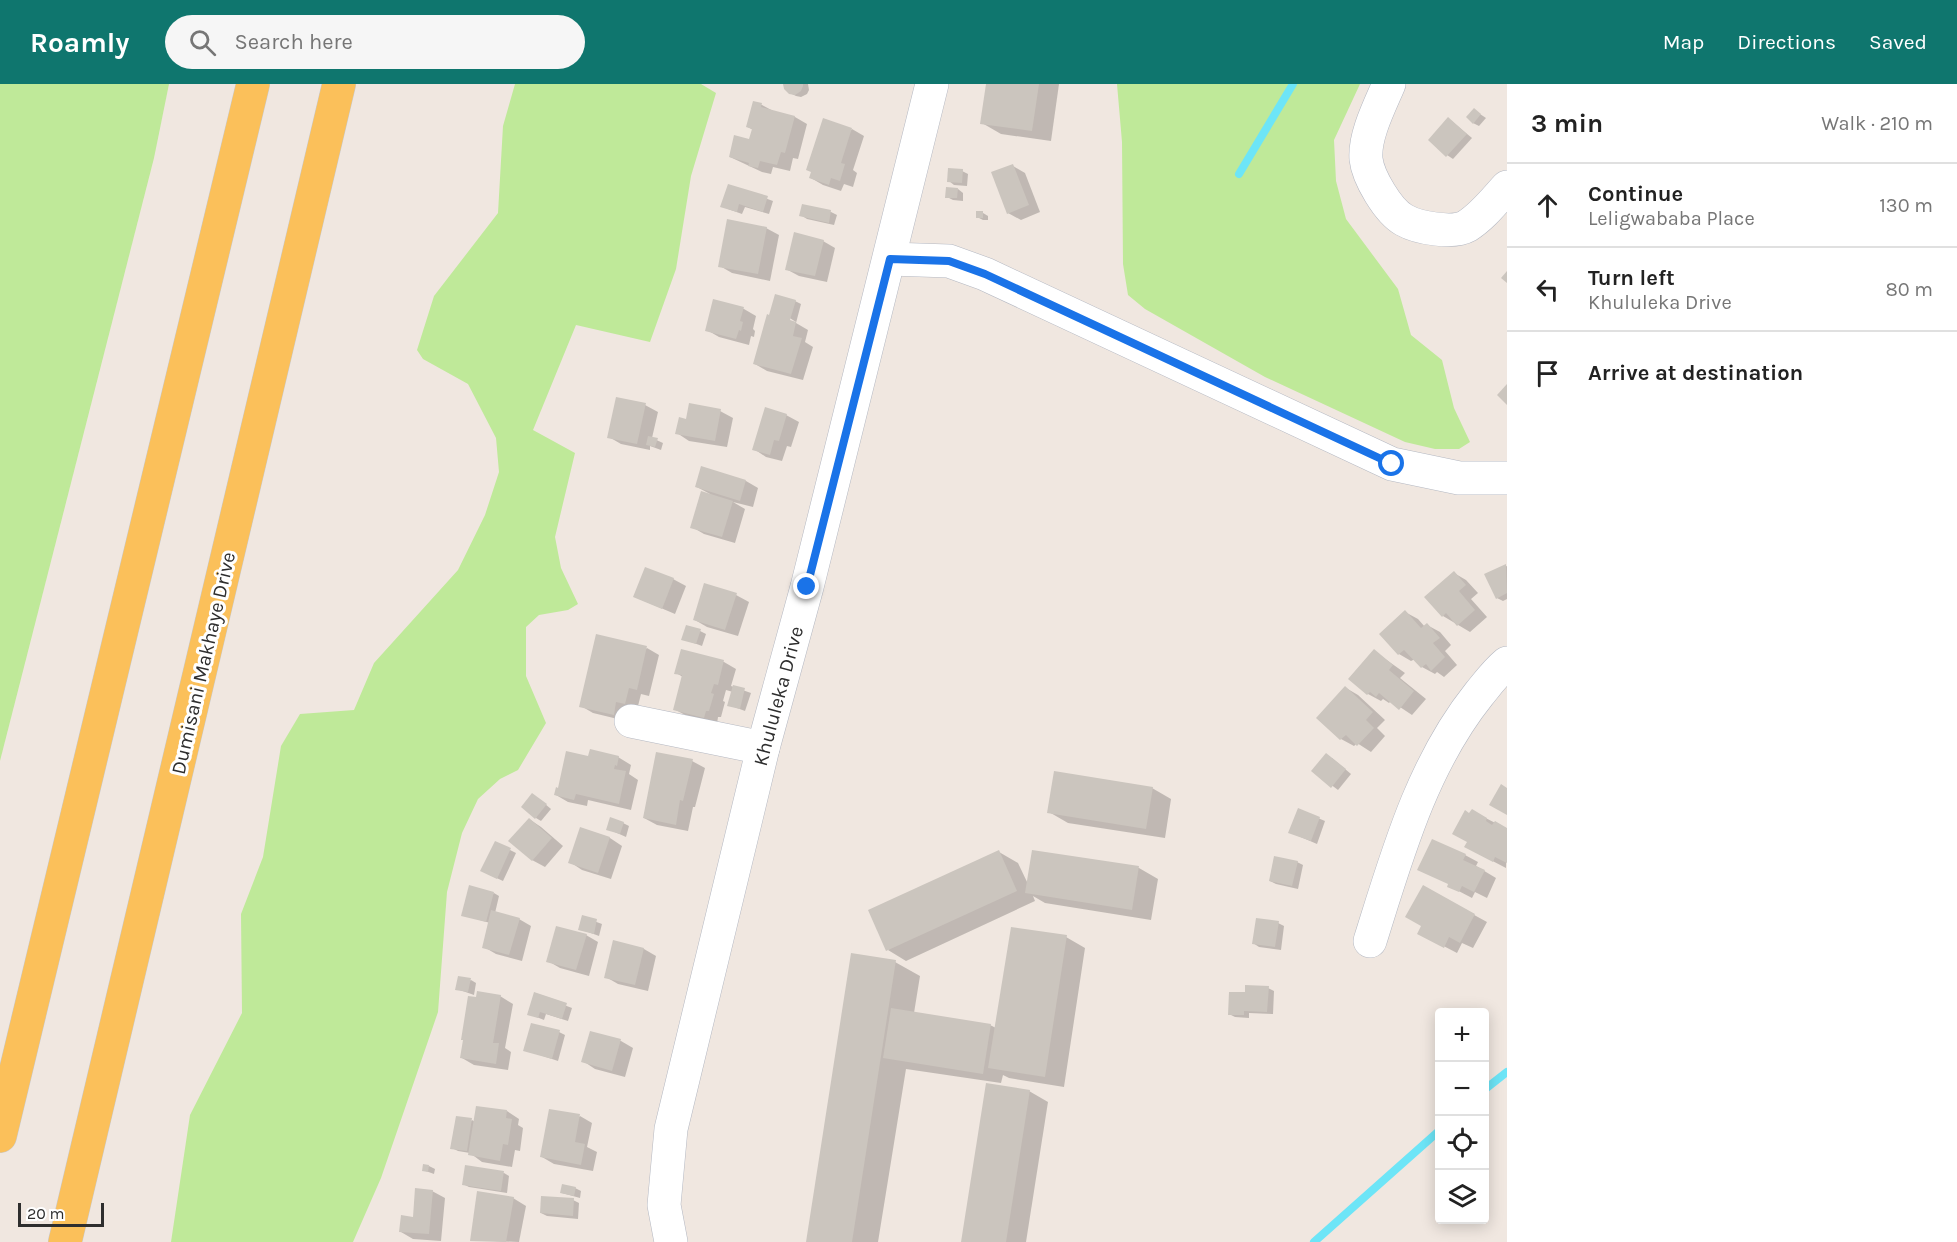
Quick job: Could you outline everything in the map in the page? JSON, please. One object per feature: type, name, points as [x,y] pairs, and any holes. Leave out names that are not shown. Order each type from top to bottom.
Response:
[{"type":"main road","points":[[0,1136],[253,84]]},
{"type":"main road","name":"Dumisani Makhaye Drive","points":[[65,1242],[339,84]]},
{"type":"street","name":"Khululeka Drive","points":[[671,1242],[664,1204],[671,1129],[763,748],[807,587],[932,84]]},
{"type":"street","points":[[1389,84],[1372,124],[1366,158],[1373,183],[1389,205],[1404,220],[1448,230],[1466,227],[1507,187]]},
{"type":"street","points":[[890,259],[949,261],[985,274],[1392,464],[1459,478],[1507,478]]},
{"type":"street","points":[[1370,941],[1409,821],[1436,761],[1466,710],[1499,669],[1507,663]]},
{"type":"street","points":[[631,721],[763,748]]},
{"type":"green space","points":[[0,84],[169,84],[154,158],[0,761]]},
{"type":"green space","points":[[515,84],[701,84],[716,93],[691,176],[676,269],[650,342],[576,325],[533,430],[575,453],[555,537],[561,568],[578,604],[568,610],[539,615],[526,627],[526,676],[546,723],[518,770],[500,779],[478,799],[462,833],[447,892],[438,1012],[381,1178],[353,1242],[171,1242],[190,1115],[242,1013],[241,914],[263,857],[281,746],[300,714],[354,710],[374,663],[458,570],[485,515],[499,472],[496,438],[468,384],[423,359],[417,350],[434,296],[498,213],[503,126]]},
{"type":"green space","points":[[1117,84],[1360,84],[1334,140],[1336,181],[1346,219],[1398,289],[1411,335],[1442,360],[1454,408],[1470,442],[1459,449],[1435,449],[1405,442],[1265,377],[1145,309],[1128,295],[1123,264],[1122,142]]},
{"type":"building","points":[[783,84],[803,84],[803,86],[801,91],[795,95],[789,94]]},
{"type":"building","points":[[986,84],[1039,84],[1032,131],[980,124]]},
{"type":"building","points":[[753,101],[762,103],[761,107],[795,116],[785,153],[781,152],[777,165],[760,161],[758,168],[729,157],[734,135],[749,139],[752,129],[746,127]]},
{"type":"building","points":[[1474,108],[1481,114],[1473,124],[1466,117]]},
{"type":"building","points":[[1448,117],[1467,134],[1446,157],[1428,140]]},
{"type":"building","points":[[823,118],[852,128],[841,163],[845,164],[840,181],[831,178],[829,185],[809,178],[811,172],[806,170]]},
{"type":"building","points":[[1013,164],[1029,205],[1007,214],[991,172]]},
{"type":"building","points":[[948,168],[963,169],[962,183],[947,182]]},
{"type":"building","points":[[728,184],[768,196],[763,212],[739,204],[737,212],[720,207]]},
{"type":"building","points":[[946,187],[958,188],[957,198],[945,198]]},
{"type":"building","points":[[802,204],[831,210],[829,223],[799,216]]},
{"type":"building","points":[[976,211],[983,211],[983,218],[976,218]]},
{"type":"building","points":[[727,219],[767,227],[758,274],[718,267]]},
{"type":"building","points":[[794,232],[824,240],[815,276],[785,270]]},
{"type":"building","points":[[1507,271],[1507,283],[1501,278]]},
{"type":"building","points":[[775,294],[796,300],[790,320],[796,322],[793,336],[802,338],[791,374],[753,364]]},
{"type":"building","points":[[713,299],[744,307],[740,321],[743,322],[741,331],[739,330],[736,339],[705,331]]},
{"type":"building","points":[[1507,384],[1507,405],[1497,395]]},
{"type":"building","points":[[616,397],[646,403],[637,444],[607,438]]},
{"type":"building","points":[[689,403],[721,409],[715,441],[675,434],[679,417],[686,419]]},
{"type":"building","points":[[765,407],[787,414],[779,441],[774,440],[770,455],[752,450]]},
{"type":"building","points":[[648,436],[658,438],[655,447],[646,445]]},
{"type":"building","points":[[701,466],[746,480],[740,501],[695,487]]},
{"type":"building","points":[[701,491],[733,501],[722,537],[690,528]]},
{"type":"building","points":[[1506,564],[1507,593],[1496,599],[1484,574]]},
{"type":"building","points":[[645,567],[674,578],[662,609],[633,597]]},
{"type":"building","points":[[1454,571],[1466,585],[1459,591],[1475,610],[1457,626],[1446,613],[1442,617],[1424,597]]},
{"type":"building","points":[[704,583],[737,593],[725,630],[693,620]]},
{"type":"building","points":[[1405,610],[1421,628],[1427,623],[1440,638],[1433,643],[1445,657],[1431,671],[1426,664],[1421,668],[1404,650],[1398,655],[1379,634]]},
{"type":"building","points":[[686,625],[701,629],[696,644],[681,640]]},
{"type":"building","points":[[596,634],[647,646],[637,690],[629,688],[625,704],[616,702],[614,715],[579,707]]},
{"type":"building","points":[[681,649],[724,660],[718,685],[714,684],[711,693],[714,694],[709,711],[706,711],[704,718],[673,710],[682,675],[674,674]]},
{"type":"building","points":[[1374,649],[1393,665],[1389,670],[1414,691],[1399,710],[1379,693],[1376,697],[1370,692],[1367,695],[1348,679]]},
{"type":"building","points":[[733,685],[745,688],[740,709],[727,706]]},
{"type":"building","points":[[1345,686],[1373,712],[1366,720],[1374,728],[1357,746],[1346,735],[1340,740],[1316,718]]},
{"type":"building","points":[[590,749],[619,756],[614,769],[626,771],[619,804],[576,794],[574,800],[554,795],[556,787],[558,788],[566,751],[588,756]]},
{"type":"building","points":[[656,752],[693,759],[683,801],[680,800],[676,825],[643,818]]},
{"type":"building","points":[[1326,753],[1346,769],[1331,788],[1311,771]]},
{"type":"building","points":[[1054,771],[1153,787],[1146,829],[1047,813]]},
{"type":"building","points":[[1501,784],[1507,788],[1507,815],[1489,805]]},
{"type":"building","points":[[532,793],[547,804],[535,819],[521,807]]},
{"type":"building","points":[[1298,808],[1320,817],[1311,841],[1288,833]]},
{"type":"building","points":[[1472,809],[1487,818],[1486,821],[1492,825],[1495,821],[1507,828],[1507,863],[1495,857],[1493,862],[1464,847],[1467,842],[1452,834],[1465,810],[1469,813]]},
{"type":"building","points":[[610,817],[624,822],[620,834],[606,830]]},
{"type":"building","points":[[529,818],[552,838],[532,861],[508,841]]},
{"type":"building","points":[[580,827],[610,837],[598,873],[568,863]]},
{"type":"building","points":[[1432,839],[1466,854],[1463,860],[1485,870],[1474,892],[1462,886],[1459,892],[1447,887],[1448,884],[1417,870]]},
{"type":"building","points":[[495,841],[511,848],[497,879],[480,871]]},
{"type":"building","points":[[999,850],[1017,891],[886,951],[868,910]]},
{"type":"building","points":[[1032,850],[1139,866],[1132,910],[1025,893]]},
{"type":"building","points":[[1274,856],[1298,861],[1292,886],[1269,881]]},
{"type":"building","points":[[469,885],[494,892],[486,922],[461,916]]},
{"type":"building","points":[[1423,885],[1475,914],[1460,943],[1449,937],[1444,948],[1417,934],[1421,926],[1405,917]]},
{"type":"building","points":[[491,910],[520,918],[509,955],[482,948]]},
{"type":"building","points":[[582,915],[597,919],[594,934],[578,930]]},
{"type":"building","points":[[1256,918],[1279,921],[1275,947],[1252,944]]},
{"type":"building","points":[[556,926],[587,934],[576,970],[546,962]]},
{"type":"building","points":[[1011,927],[1067,935],[1045,1077],[988,1068]]},
{"type":"building","points":[[613,940],[644,948],[635,985],[604,978]]},
{"type":"building","points":[[851,953],[896,960],[852,1242],[806,1242]]},
{"type":"building","points":[[458,976],[471,978],[468,992],[455,990]]},
{"type":"building","points":[[1245,985],[1269,986],[1267,1012],[1244,1011],[1244,1015],[1228,1015],[1229,992],[1245,992]]},
{"type":"building","points":[[477,991],[501,995],[493,1043],[499,1043],[496,1064],[460,1058],[468,996],[476,997]]},
{"type":"building","points":[[534,992],[567,1003],[562,1019],[540,1012],[538,1018],[527,1015]]},
{"type":"building","points":[[891,1008],[991,1024],[983,1074],[883,1058]]},
{"type":"building","points":[[531,1023],[560,1030],[552,1059],[523,1051]]},
{"type":"building","points":[[590,1031],[621,1039],[612,1071],[581,1062]]},
{"type":"building","points":[[986,1083],[1030,1090],[1006,1242],[961,1242]]},
{"type":"building","points":[[476,1106],[507,1110],[506,1118],[512,1119],[508,1145],[503,1144],[500,1161],[468,1155]]},
{"type":"building","points":[[549,1109],[580,1114],[575,1142],[585,1144],[581,1165],[540,1157]]},
{"type":"building","points":[[456,1116],[472,1118],[467,1151],[450,1149]]},
{"type":"building","points":[[423,1164],[429,1165],[428,1172],[422,1171]]},
{"type":"building","points":[[465,1165],[504,1171],[501,1191],[462,1185]]},
{"type":"building","points":[[562,1184],[576,1187],[574,1196],[560,1193]]},
{"type":"building","points":[[415,1188],[433,1190],[429,1234],[399,1232],[401,1215],[413,1217]]},
{"type":"building","points":[[477,1191],[514,1197],[506,1242],[470,1241]]},
{"type":"building","points":[[541,1196],[574,1198],[573,1216],[540,1213]]},
{"type":"waterway","points":[[1239,174],[1293,84]]},
{"type":"waterway","points":[[1489,1086],[1507,1072]]},
{"type":"waterway","points":[[1314,1242],[1435,1134]]},
{"type":"route","points":[[807,587],[890,259],[949,261],[985,274],[1392,464]]}]
